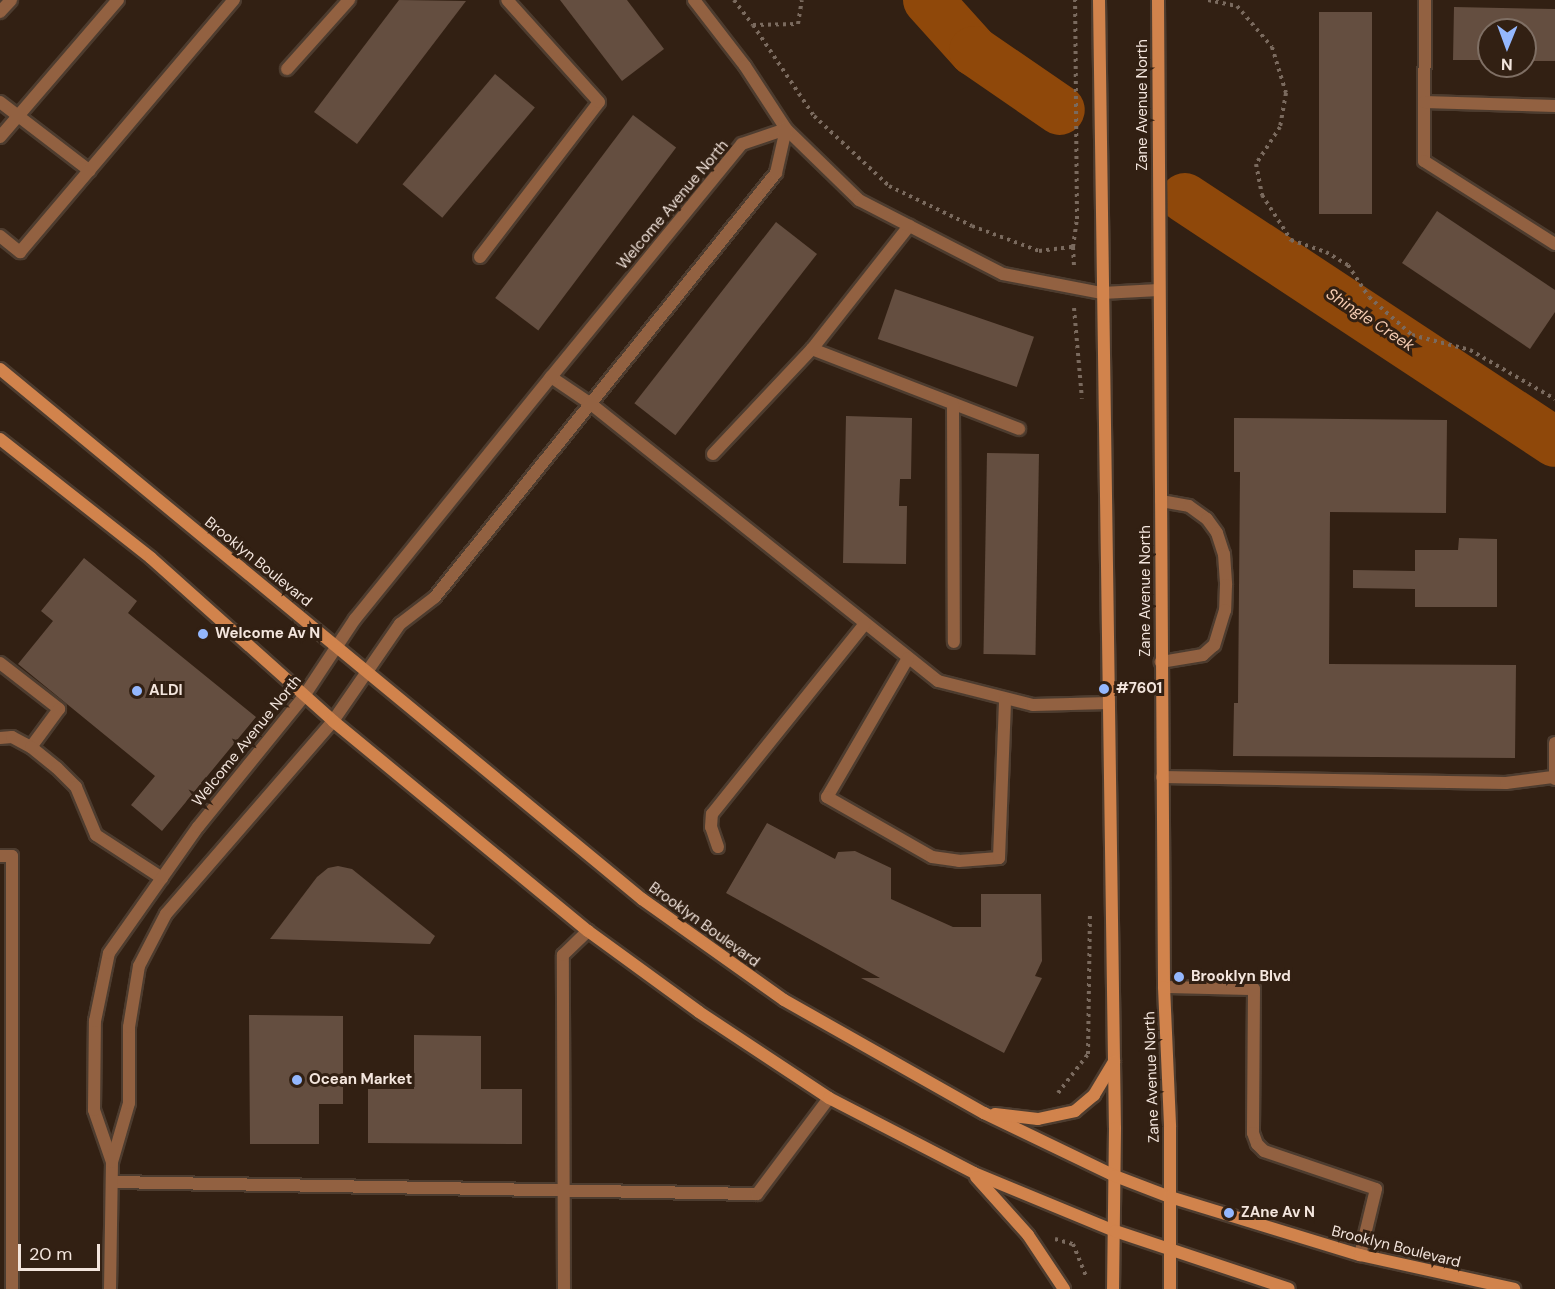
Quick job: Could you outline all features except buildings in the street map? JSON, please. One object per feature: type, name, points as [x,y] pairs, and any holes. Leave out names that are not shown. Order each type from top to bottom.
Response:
[{"type":"main road","points":[[1099,0],[1114,1060],[1113,1289]]},
{"type":"main road","name":"Zane Avenue North","points":[[1158,0],[1162,777],[1170,1289]]},
{"type":"main road","name":"Brooklyn Boulevard","points":[[0,369],[642,899],[711,950],[794,1006],[984,1113],[1115,1176],[1170,1197],[1360,1256],[1514,1289]]},
{"type":"main road","points":[[0,439],[150,558],[333,721],[588,931],[699,1012],[829,1098],[974,1173],[1115,1231],[1289,1289]]},
{"type":"main road","points":[[984,1113],[1038,1119],[1075,1111],[1094,1095],[1114,1060]]},
{"type":"main road","points":[[974,1173],[1028,1235],[1064,1289]]},
{"type":"street","points":[[0,12],[11,0]]},
{"type":"street","points":[[0,137],[118,0]]},
{"type":"street","points":[[0,236],[20,252],[234,0]]},
{"type":"street","points":[[287,69],[349,0]]},
{"type":"street","points":[[480,257],[599,102],[507,0]]},
{"type":"street","points":[[694,0],[745,66],[786,129],[860,200],[1003,274],[1102,293],[1159,290]]},
{"type":"street","points":[[1425,0],[1424,161],[1555,244]]},
{"type":"street","points":[[0,102],[90,171]]},
{"type":"street","points":[[1424,102],[1555,106]]},
{"type":"street","name":"Welcome Avenue North","points":[[112,1162],[94,1110],[95,1021],[109,953],[198,827],[304,696],[355,619],[742,144],[786,129]]},
{"type":"street","name":"Welcome Avenue North","points":[[110,1289],[112,1162],[129,1103],[129,1027],[139,966],[166,914],[333,721],[400,624],[435,597],[776,173],[786,129]]},
{"type":"street","points":[[713,454],[812,349],[909,226]]},
{"type":"street","points":[[812,349],[1019,429]]},
{"type":"street","points":[[551,377],[591,404],[938,681],[1033,705],[1109,703]]},
{"type":"street","points":[[953,404],[954,642]]},
{"type":"street","points":[[1161,501],[1189,506],[1207,519],[1217,533],[1224,554],[1226,585],[1221,630],[1214,645],[1203,655],[1161,662]]},
{"type":"street","points":[[718,847],[711,827],[712,814],[866,624]]},
{"type":"street","points":[[908,658],[828,796],[932,857],[959,861],[999,858],[1005,699]]},
{"type":"street","points":[[0,663],[59,709],[30,747]]},
{"type":"street","points":[[0,738],[12,738],[30,747],[76,787],[96,836],[162,878]]},
{"type":"street","points":[[1162,777],[1506,783],[1554,778],[1555,743]]},
{"type":"street","points":[[0,856],[12,856],[6,944],[12,1289]]},
{"type":"street","points":[[564,1289],[563,955],[588,931]]},
{"type":"street","points":[[1164,987],[1254,989],[1253,1133],[1257,1144],[1264,1151],[1376,1189],[1360,1256]]},
{"type":"street","points":[[111,1182],[758,1194],[829,1098]]},
{"type":"path","points":[[734,0],[814,116],[889,186],[972,226],[1039,251],[1074,247]]},
{"type":"path","points":[[753,25],[798,24],[802,0]]},
{"type":"path","points":[[1075,0],[1077,219],[1074,288],[1082,401]]},
{"type":"path","points":[[1208,0],[1237,6],[1272,47],[1286,93],[1280,127],[1256,164],[1262,195],[1291,240],[1326,252],[1348,265],[1369,297],[1412,335],[1470,350],[1555,399]]},
{"type":"path","points":[[1058,1093],[1088,1054],[1090,913]]},
{"type":"path","points":[[1051,1238],[1073,1244],[1086,1277]]},
{"type":"waterway","name":"Shingle Creek","points":[[928,0],[974,51],[1060,110]]},
{"type":"waterway","name":"Shingle Creek","points":[[1185,198],[1555,442]]},
{"type":"place","name":"Welcome Av N","points":[[203,634]]},
{"type":"place","name":"#7601","points":[[1104,689]]},
{"type":"place","name":"ALDI","points":[[137,691]]},
{"type":"place","name":"Brooklyn Blvd","points":[[1179,977]]},
{"type":"place","name":"Ocean Market","points":[[297,1080]]},
{"type":"place","name":"ZAne Av N","points":[[1229,1213]]}]
